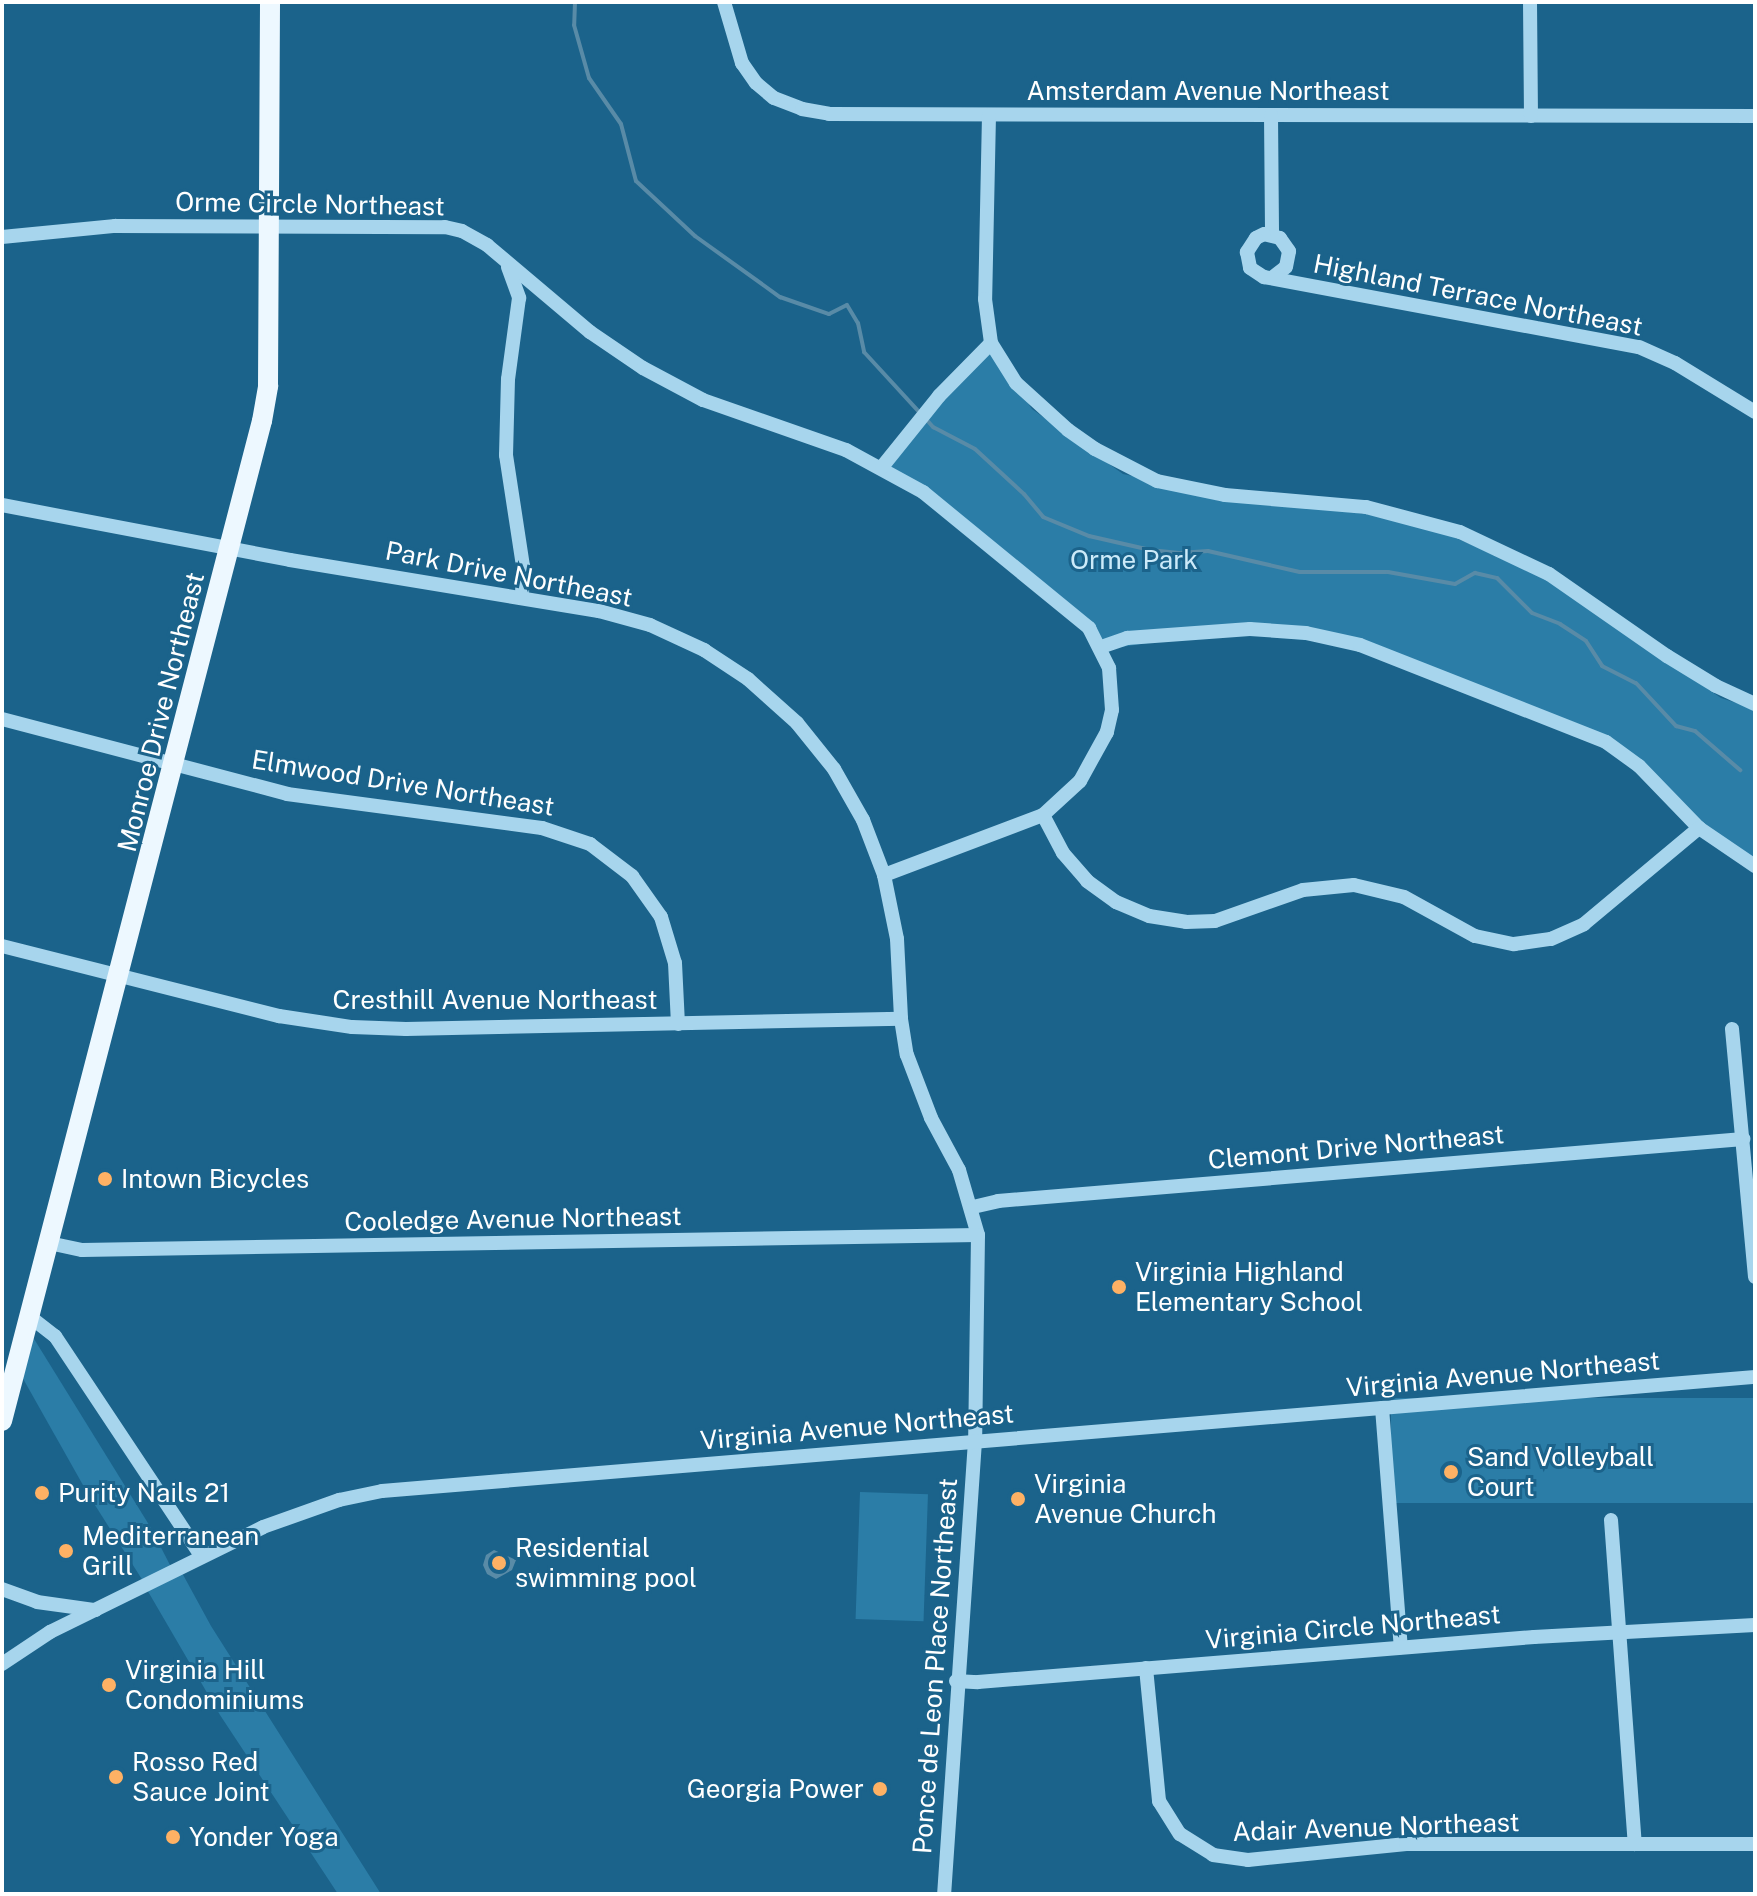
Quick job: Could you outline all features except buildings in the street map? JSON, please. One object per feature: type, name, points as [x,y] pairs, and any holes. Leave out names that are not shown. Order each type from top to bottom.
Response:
[{"type":"main road","name":"Monroe Drive Northeast","points":[[2,1421],[175,765],[268,386],[270,2]]},
{"type":"street","points":[[712,2],[726,9]]},
{"type":"street","points":[[1530,2],[1531,116]]},
{"type":"street","name":"Amsterdam Avenue Northeast","points":[[726,9],[742,63],[756,83],[774,98],[802,109],[829,114],[1755,116]]},
{"type":"street","points":[[989,115],[985,299],[991,343],[1016,383],[1048,414],[1095,449],[1133,470],[1197,491],[1366,507],[1460,532],[1549,574],[1667,656],[1716,686],[1755,704]]},
{"type":"street","name":"Highland Terrace Northeast","points":[[1271,115],[1272,234]]},
{"type":"street","name":"Orme Circle Northeast","points":[[2,237],[115,226],[269,225],[445,227],[475,237],[590,332],[643,368],[703,400],[846,450],[923,492],[1063,604],[1089,628],[1101,647]]},
{"type":"street","name":"Highland Terrace Northeast","points":[[1273,277],[1286,267],[1289,251],[1286,243],[1272,234],[1256,238],[1247,252],[1250,268],[1256,274],[1287,284],[1639,347],[1675,363],[1755,412]]},
{"type":"street","points":[[504,259],[519,298],[508,379],[506,455],[523,566],[522,597]]},
{"type":"street","points":[[882,467],[939,396],[991,343]]},
{"type":"street","name":"Park Drive Northeast","points":[[2,505],[230,548],[599,611],[650,625],[704,650],[748,679],[797,723],[834,769],[863,820],[884,875],[897,939],[901,1019],[917,1089],[959,1170],[973,1207],[978,1235],[975,1441]]},
{"type":"street","points":[[884,875],[1043,815],[1080,781],[1107,732],[1113,691],[1101,647],[1127,638],[1250,629],[1306,633],[1360,645],[1606,742],[1639,766],[1699,828],[1755,866]]},
{"type":"street","name":"Elmwood Drive Northeast","points":[[2,719],[287,794],[542,828],[590,844],[632,876],[661,917],[675,963],[678,1024]]},
{"type":"street","points":[[1043,815],[1063,853],[1087,881],[1116,902],[1149,916],[1186,922],[1215,921],[1303,890],[1354,885],[1404,897],[1475,936],[1514,944],[1551,939],[1584,924],[1699,828]]},
{"type":"street","name":"Cresthill Avenue Northeast","points":[[2,946],[279,1016],[352,1027],[901,1019]]},
{"type":"street","points":[[1732,1029],[1755,1277]]},
{"type":"street","name":"Clemont Drive Northeast","points":[[973,1207],[1010,1200],[1743,1139]]},
{"type":"street","name":"Cooledge Avenue Northeast","points":[[49,1243],[82,1250],[978,1235]]},
{"type":"street","points":[[29,1316],[45,1324],[55,1336],[202,1557]]},
{"type":"street","name":"Virginia Avenue Northeast","points":[[2,1664],[37,1640],[95,1610],[297,1513],[382,1491],[1755,1377]]},
{"type":"street","points":[[1382,1408],[1401,1647]]},
{"type":"street","name":"Ponce de Leon Place Northeast","points":[[944,1894],[956,1681],[975,1441]]},
{"type":"street","points":[[1611,1520],[1635,1844]]},
{"type":"street","points":[[2,1589],[37,1602],[95,1610]]},
{"type":"street","name":"Virginia Circle Northeast","points":[[956,1681],[978,1682],[1619,1631],[1755,1625]]},
{"type":"street","name":"Adair Avenue Northeast","points":[[1146,1668],[1159,1801],[1180,1834],[1213,1855],[1248,1860],[1406,1844],[1755,1844]]},
{"type":"green space","name":"Orme Park","points":[[990,347],[1032,409],[1123,474],[1241,499],[1414,520],[1542,575],[1721,698],[1755,709],[1755,868],[1751,871],[1639,759],[1486,693],[1333,643],[1225,632],[1114,648],[884,470]]},
{"type":"green space","points":[[31,1334],[151,1528],[171,1567],[143,1581],[88,1494],[21,1375]]},
{"type":"green space","points":[[1391,1398],[1755,1398],[1755,1503],[1391,1503]]},
{"type":"green space","points":[[860,1492],[928,1494],[924,1621],[856,1619]]},
{"type":"green space","points":[[181,1571],[211,1626],[381,1894],[338,1894],[220,1715],[146,1588]]},
{"type":"shaded area","name":"Residential swimming pool","points":[[494,1550],[516,1560],[512,1570],[496,1579],[487,1574],[483,1565],[486,1555]]},
{"type":"waterway","points":[[575,2],[574,25],[589,78],[621,124],[636,181],[695,236],[780,297],[829,314],[847,305],[858,323],[864,352],[920,413]]},
{"type":"waterway","points":[[926,419],[933,427],[975,449],[1024,494],[1043,517],[1089,536],[1150,550],[1179,553],[1208,551],[1300,572],[1388,572],[1455,584],[1475,573],[1497,578],[1532,613],[1560,624],[1586,641],[1602,666],[1636,683],[1676,726],[1695,731],[1740,770]]},
{"type":"place","name":"Intown Bicycles","points":[[105,1179]]},
{"type":"place","name":"Virginia Highland Elementary School","points":[[1119,1287]]},
{"type":"place","name":"Sand Volleyball Court","points":[[1451,1472]]},
{"type":"place","name":"Purity Nails 21","points":[[42,1493]]},
{"type":"place","name":"Virginia Avenue Church","points":[[1018,1499]]},
{"type":"place","name":"Mediterranean Grill","points":[[66,1551]]},
{"type":"place","name":"Residential swimming pool","points":[[499,1563]]},
{"type":"place","name":"Virginia Hill Condominiums","points":[[109,1685]]},
{"type":"place","name":"Rosso Red Sauce Joint","points":[[116,1777]]},
{"type":"place","name":"Georgia Power","points":[[880,1789]]},
{"type":"place","name":"Yonder Yoga","points":[[173,1837]]}]
